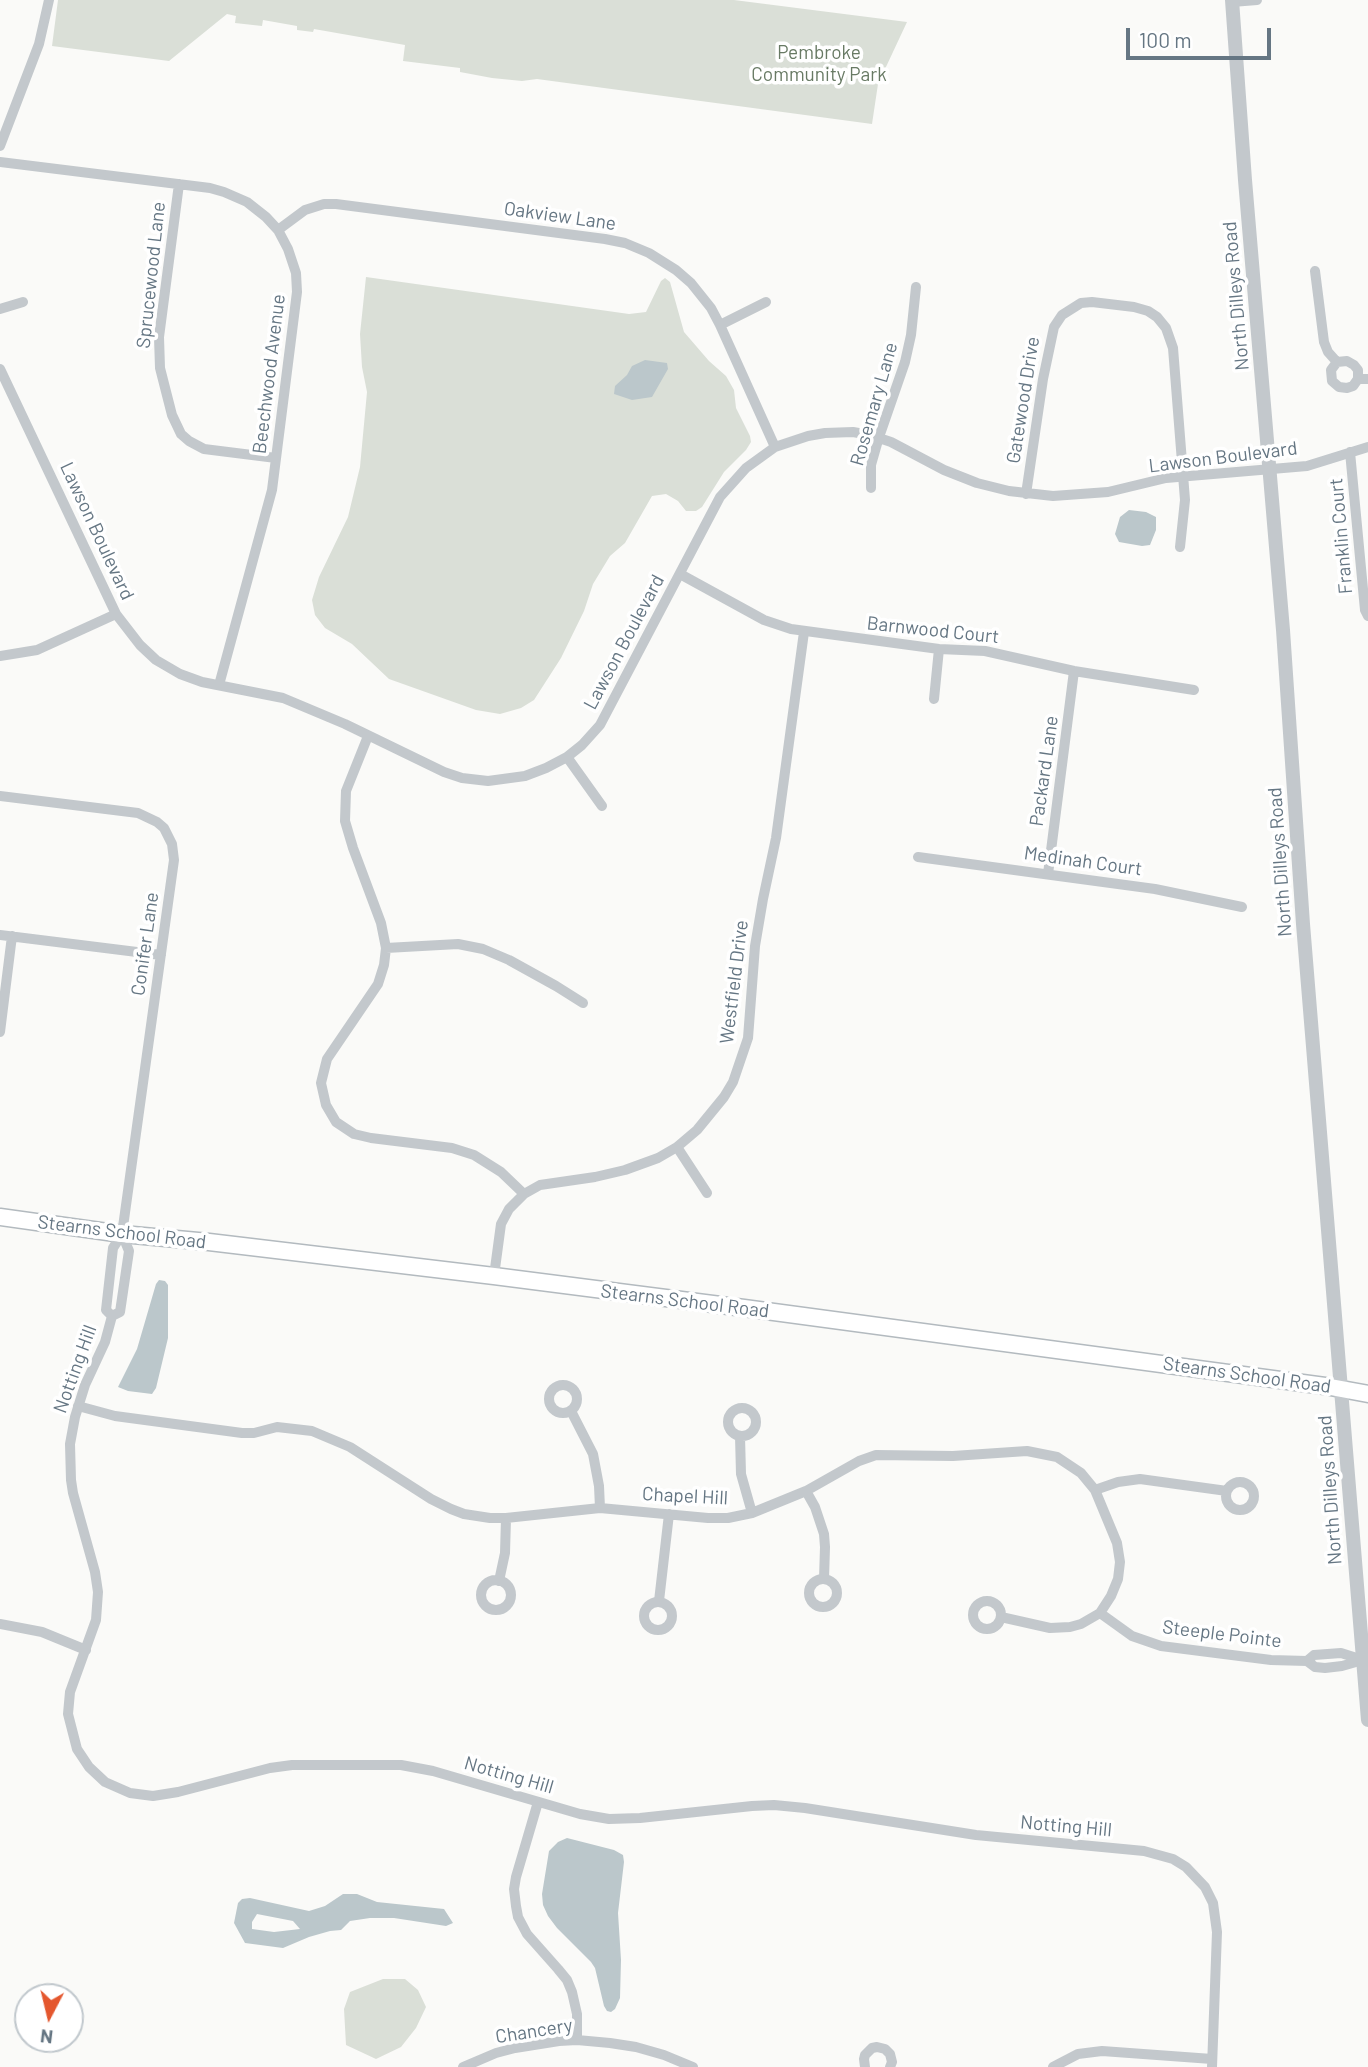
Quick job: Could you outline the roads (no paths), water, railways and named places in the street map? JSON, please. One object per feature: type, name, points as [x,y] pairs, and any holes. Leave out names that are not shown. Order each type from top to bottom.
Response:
[{"type":"main road","name":"Stearns School Road","points":[[0,1217],[122,1234],[494,1276],[1341,1388],[1368,1394]]},
{"type":"street","points":[[0,146],[39,44],[49,0]]},
{"type":"street","points":[[1232,1],[1257,0]]},
{"type":"street","name":"North Dilleys Road","points":[[1232,1],[1368,1720]]},
{"type":"street","name":"Beechwood Avenue","points":[[0,162],[210,188],[247,202],[278,230],[288,249],[296,273],[297,292],[269,506],[219,685]]},
{"type":"street","name":"Sprucewood Lane","points":[[178,184],[159,337],[160,368],[172,415],[181,434],[204,449],[276,458]]},
{"type":"street","name":"Oakview Lane","points":[[278,230],[305,210],[324,204],[336,204],[605,239],[625,243],[649,253],[691,283],[711,308],[775,447]]},
{"type":"street","points":[[1315,271],[1324,342],[1337,362]]},
{"type":"street","name":"Rosemary Lane","points":[[870,488],[871,465],[905,362],[916,287]]},
{"type":"street","points":[[0,309],[23,302]]},
{"type":"street","points":[[720,325],[766,302]]},
{"type":"street","name":"Gatewood Drive","points":[[1026,494],[1051,334],[1062,315],[1081,303],[1092,302],[1148,311],[1166,328],[1173,348],[1185,500],[1180,547]]},
{"type":"street","points":[[1347,361],[1354,365],[1363,379],[1347,388],[1336,386],[1330,377],[1331,370],[1337,362],[1347,361]]},
{"type":"street","name":"Lawson Boulevard","points":[[0,369],[116,614],[139,645],[156,660],[180,674],[202,682],[282,698],[305,706],[444,772],[462,778],[488,781],[525,776],[567,757],[600,725],[720,497],[746,468],[775,447],[808,436],[853,432],[879,437],[944,470],[977,483],[1026,494],[1053,496],[1117,490],[1166,478],[1307,466],[1368,447]]},
{"type":"street","name":"Franklin Court","points":[[1350,452],[1364,610],[1368,616]]},
{"type":"street","name":"Barnwood Court","points":[[680,574],[764,620],[804,632],[939,649],[985,651],[1074,671],[1194,690]]},
{"type":"street","points":[[0,656],[37,650],[116,614]]},
{"type":"street","name":"Westfield Drive","points":[[524,1194],[540,1185],[625,1170],[677,1146],[698,1130],[724,1097],[740,1065],[748,1038],[755,946],[776,838],[804,632]]},
{"type":"street","points":[[934,699],[939,649]]},
{"type":"street","name":"Packard Lane","points":[[1048,874],[1074,671]]},
{"type":"street","points":[[368,736],[346,791],[345,821],[381,923],[386,948],[384,965],[378,984],[327,1059],[321,1090],[336,1122],[354,1134],[452,1148],[474,1155],[494,1166],[524,1194],[509,1209],[501,1224],[494,1276]]},
{"type":"street","points":[[567,757],[602,806]]},
{"type":"street","name":"Conifer Lane","points":[[0,796],[138,813],[164,828],[172,844],[174,860],[122,1234]]},
{"type":"street","name":"Medinah Court","points":[[918,857],[1155,889],[1242,908]]},
{"type":"street","points":[[0,1032],[6,935],[161,956]]},
{"type":"street","points":[[386,948],[458,944],[483,949],[509,960],[583,1003]]},
{"type":"street","points":[[677,1146],[707,1193]]},
{"type":"street","name":"Notting Hill","points":[[122,1234],[128,1251],[120,1312],[113,1316],[78,1406],[70,1444],[71,1480],[98,1592],[96,1620],[70,1692],[68,1714],[77,1749],[89,1767],[105,1782],[130,1793],[164,1795],[292,1765],[398,1765],[433,1771],[596,1817],[625,1819],[752,1806],[792,1807],[976,1835],[1144,1851],[1173,1859],[1186,1867],[1205,1887],[1215,1911],[1217,1932],[1212,2063]]},
{"type":"street","name":"Chapel Hill","points":[[78,1406],[115,1416],[242,1433],[277,1427],[312,1431],[349,1447],[431,1499],[452,1509],[477,1516],[506,1518],[600,1508],[717,1519],[751,1513],[806,1491],[859,1461],[876,1455],[953,1456],[1027,1451],[1047,1454],[1065,1461],[1081,1473],[1095,1490],[1117,1543],[1120,1562],[1118,1579],[1100,1613]]},
{"type":"street","points":[[571,1411],[593,1454],[600,1508]]},
{"type":"street","points":[[740,1436],[741,1474],[751,1513]]},
{"type":"street","points":[[1095,1490],[1118,1482],[1140,1479],[1227,1491]]},
{"type":"street","points":[[806,1491],[815,1507],[824,1534],[824,1579]]},
{"type":"street","points":[[659,1601],[669,1514]]},
{"type":"street","points":[[499,1581],[505,1553],[506,1518]]},
{"type":"street","points":[[1001,1617],[1042,1627],[1059,1628],[1081,1624],[1100,1613]]},
{"type":"street","name":"Steeple Pointe","points":[[1100,1613],[1130,1635],[1161,1646],[1271,1660],[1307,1661],[1315,1667],[1325,1668],[1363,1660]]},
{"type":"street","points":[[0,1624],[41,1632],[86,1650]]},
{"type":"street","points":[[538,1802],[516,1877],[516,1906],[518,1917],[527,1934],[567,1980],[578,2014],[578,2040]]},
{"type":"street","name":"Chancery","points":[[463,2067],[515,2048],[578,2040],[636,2047],[693,2067]]},
{"type":"street","points":[[865,2067],[865,2055],[877,2047],[890,2054],[890,2067]]},
{"type":"street","points":[[1053,2067],[1078,2054],[1102,2050],[1212,2063]]},
{"type":"park label","name":"Pembroke Community Park","points":[[819,64]]}]
